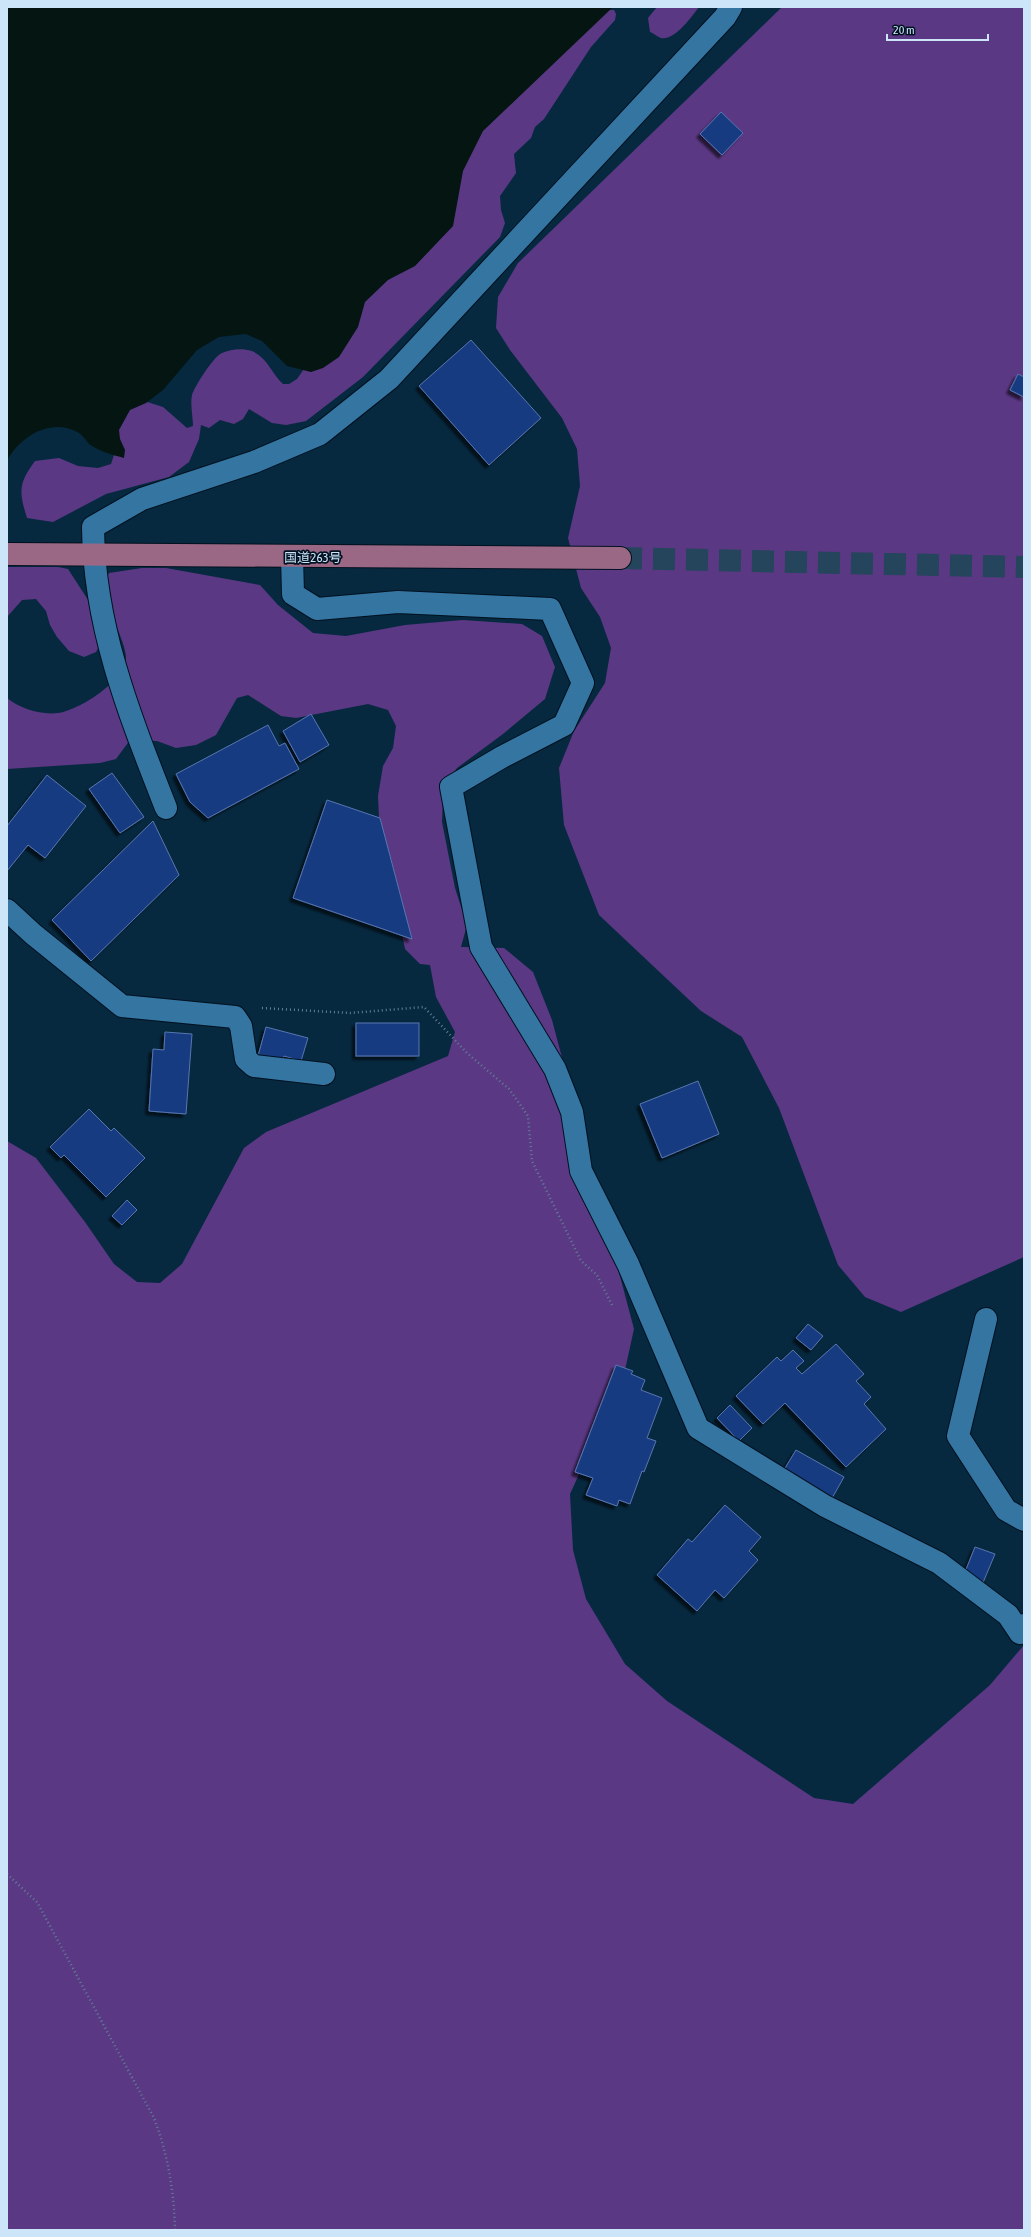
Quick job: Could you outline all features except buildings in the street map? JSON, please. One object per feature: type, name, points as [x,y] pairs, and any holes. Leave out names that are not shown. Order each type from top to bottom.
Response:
[{"type":"highway","name":"国道263号","points":[[7,554],[620,558]]},
{"type":"street","points":[[166,808],[130,715],[110,655],[93,554],[93,527],[142,499],[254,462],[320,434],[389,379],[725,17],[731,7]]},
{"type":"street","points":[[292,556],[293,594],[316,609],[398,602],[550,609],[583,684],[564,725],[502,757],[451,787],[481,947],[555,1069],[572,1112],[581,1171],[628,1264],[698,1428],[825,1506],[939,1563],[1008,1614],[1020,1633],[1024,1625]]},
{"type":"street","points":[[7,910],[33,934],[122,1006],[235,1017],[241,1026],[246,1060],[254,1066],[324,1074]]},
{"type":"street","points":[[986,1319],[958,1436],[1006,1510],[1024,1520]]},
{"type":"path","points":[[235,1017],[266,1007],[350,1013],[424,1007],[467,1053],[508,1089],[528,1116],[532,1161],[581,1261],[597,1275],[614,1310]]},
{"type":"path","points":[[7,1874],[37,1902],[154,2118],[165,2147],[176,2230]]},
{"type":"shaded area","points":[[7,7],[613,7],[483,131],[463,171],[453,226],[415,266],[388,280],[365,302],[358,327],[339,357],[323,368],[311,372],[287,366],[262,341],[246,334],[219,337],[197,350],[163,390],[146,403],[130,410],[119,430],[120,439],[125,450],[124,458],[90,445],[79,433],[58,427],[48,428],[28,437],[13,452],[7,461]]},
{"type":"shaded area","points":[[657,7],[699,7],[688,22],[677,32],[672,36],[661,38],[650,32],[648,18]]},
{"type":"shaded area","points":[[782,7],[1024,7],[1024,1257],[901,1312],[865,1297],[838,1265],[779,1108],[742,1037],[701,1011],[599,915],[564,825],[559,768],[574,731],[605,683],[611,648],[600,617],[581,588],[568,538],[580,486],[577,449],[562,418],[510,350],[496,328],[498,297],[518,263]]},
{"type":"shaded area","points":[[607,10],[614,10],[616,14],[615,20],[591,47],[544,119],[535,127],[531,138],[514,154],[516,173],[500,196],[501,210],[505,223],[500,237],[363,377],[306,421],[286,425],[272,423],[249,409],[243,419],[234,424],[220,420],[209,428],[201,425],[199,439],[189,462],[169,477],[106,494],[53,522],[27,518],[22,501],[22,488],[25,476],[35,461],[59,458],[78,466],[98,468],[111,464],[116,449],[114,418],[141,400],[163,407],[187,428],[193,426],[191,406],[192,395],[209,366],[222,353],[237,349],[252,351],[266,361],[283,384],[289,384],[297,379],[455,153]]},
{"type":"shaded area","points":[[7,567],[58,567],[68,569],[90,603],[102,641],[96,652],[84,657],[69,651],[57,637],[50,625],[46,611],[36,599],[22,600],[7,617]]},
{"type":"shaded area","points":[[142,568],[166,568],[260,585],[278,605],[313,633],[346,636],[405,625],[463,620],[522,624],[542,636],[555,667],[545,699],[503,734],[457,768],[447,782],[443,796],[442,822],[455,888],[467,925],[461,947],[504,948],[533,972],[552,1020],[634,1329],[623,1379],[570,1494],[573,1550],[586,1599],[625,1664],[667,1701],[814,1798],[853,1804],[990,1685],[1024,1645],[1024,2230],[7,2230],[7,1141],[36,1158],[85,1222],[114,1264],[137,1282],[160,1283],[182,1264],[244,1148],[266,1132],[448,1056],[455,1032],[436,997],[430,965],[420,964],[405,949],[379,818],[378,796],[383,766],[393,748],[396,726],[388,710],[368,704],[296,718],[281,716],[248,695],[237,698],[216,735],[196,745],[176,748],[157,741],[130,740],[116,759],[100,763],[7,769],[7,698],[18,705],[31,710],[44,713],[58,713],[67,711],[89,700],[100,693],[118,675],[124,666],[126,657],[125,651],[100,589],[109,573]]},
{"type":"tunnel","points":[[620,558],[1024,567]]}]
